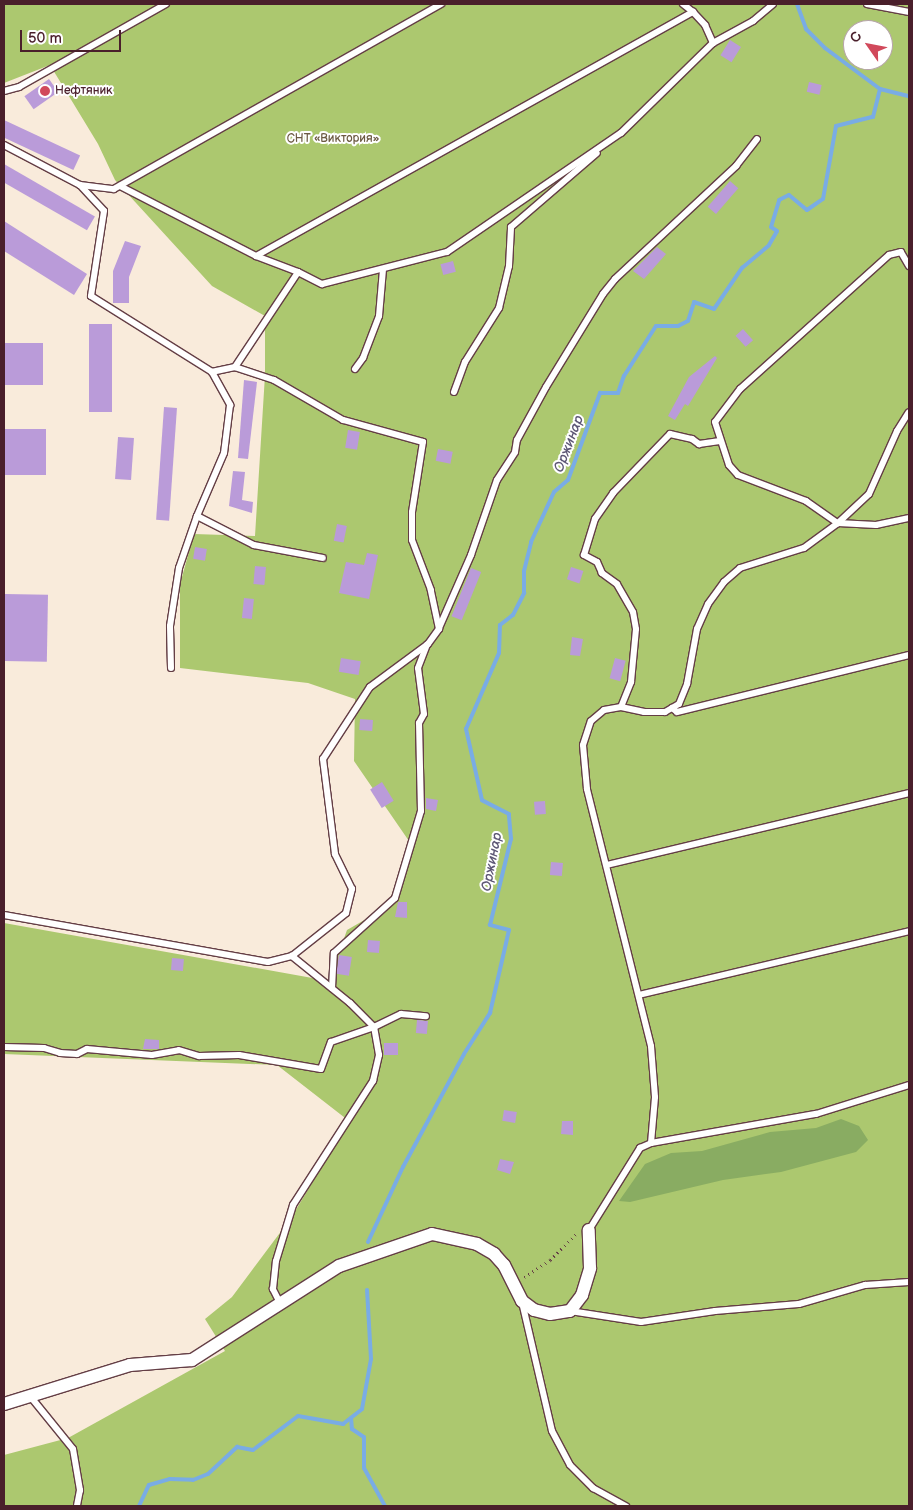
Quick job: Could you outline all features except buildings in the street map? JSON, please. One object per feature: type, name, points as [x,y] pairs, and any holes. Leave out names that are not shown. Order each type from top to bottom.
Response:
[{"type":"street","points":[[4,1404],[130,1365],[192,1360],[339,1266],[432,1234],[477,1244],[494,1254],[510,1277],[522,1301],[534,1310],[550,1314],[570,1311],[582,1295],[590,1268],[585,1229]]},
{"type":"lane","points":[[4,91],[19,87],[166,4]]},
{"type":"lane","points":[[80,186],[114,189],[120,186],[441,4]]},
{"type":"lane","points":[[683,4],[705,26],[713,43]]},
{"type":"lane","points":[[454,392],[465,362],[499,308],[509,272],[511,227],[621,132],[713,43],[754,20],[772,4]]},
{"type":"lane","points":[[867,4],[909,12]]},
{"type":"lane","points":[[256,256],[693,12]]},
{"type":"lane","points":[[120,186],[256,256],[298,272],[322,284],[447,252],[621,132]]},
{"type":"lane","points":[[332,988],[334,953],[395,898],[421,811],[419,722],[424,714],[418,668],[428,644],[438,629],[471,555],[497,480],[515,452],[517,440],[546,387],[615,279],[736,166],[757,138]]},
{"type":"lane","points":[[4,145],[80,186],[104,211],[91,296],[212,372],[230,405],[224,453],[197,516],[179,568],[170,626],[171,668]]},
{"type":"lane","points":[[909,266],[901,252],[889,255],[740,389],[715,422],[729,465],[738,475],[806,501],[838,523],[876,525],[909,518]]},
{"type":"lane","points":[[355,369],[363,358],[379,316],[383,269]]},
{"type":"lane","points":[[235,367],[298,272]]},
{"type":"lane","points":[[212,372],[235,367],[274,380],[343,420],[423,442],[412,512],[412,540],[430,590],[438,629]]},
{"type":"lane","points":[[651,1143],[654,1097],[652,1046],[587,789],[582,746],[591,721],[604,710],[621,707],[644,712],[665,712],[679,704],[687,684],[697,629],[708,604],[724,582],[740,568],[804,548],[838,523],[870,494],[897,431],[909,412]]},
{"type":"lane","points":[[621,707],[632,682],[636,629],[633,612],[617,584],[602,573],[597,562],[584,555],[595,519],[613,493],[670,434],[692,439],[699,444],[720,441]]},
{"type":"lane","points":[[197,516],[254,545],[322,558]]},
{"type":"lane","points":[[4,915],[268,962],[292,956],[346,913],[352,889],[335,854],[323,759],[370,687],[428,644]]},
{"type":"lane","points":[[672,708],[677,712],[909,655]]},
{"type":"lane","points":[[607,865],[909,793]]},
{"type":"lane","points":[[639,995],[909,931]]},
{"type":"lane","points":[[280,1303],[273,1289],[276,1261],[293,1205],[373,1081],[379,1055],[374,1028],[332,988],[292,956]]},
{"type":"lane","points":[[4,1048],[44,1048],[60,1053],[77,1054],[87,1049],[152,1055],[179,1050],[199,1056],[239,1055],[321,1069],[331,1042],[374,1028],[401,1014],[426,1016]]},
{"type":"lane","points":[[585,1229],[640,1148],[651,1143],[816,1114],[909,1085]]},
{"type":"lane","points":[[570,1311],[641,1322],[715,1310],[800,1304],[865,1285],[909,1282]]},
{"type":"lane","points":[[522,1301],[552,1431],[570,1465],[593,1488],[626,1506]]},
{"type":"lane","points":[[30,1396],[73,1449],[80,1490],[77,1506]]},
{"type":"path","points":[[510,1277],[527,1277],[550,1260],[585,1229]]},
{"type":"green space","name":"СНТ «Виктория»","points":[[4,4],[909,4],[909,1506],[4,1506],[4,1455],[68,1438],[225,1351],[205,1319],[232,1297],[291,1218],[349,1121],[277,1065],[4,1054],[4,923],[329,981],[347,930],[387,907],[411,844],[354,761],[355,699],[308,683],[180,668],[180,584],[194,534],[255,536],[265,375],[265,316],[212,286],[115,180],[98,144],[50,65],[4,83]]},
{"type":"green space","points":[[841,1119],[859,1126],[868,1140],[856,1152],[781,1172],[723,1180],[630,1202],[619,1201],[645,1164],[671,1153],[702,1151],[770,1132],[816,1128]]},
{"type":"waterway","points":[[797,4],[806,29],[825,48],[880,89]]},
{"type":"waterway","name":"Оржинар","points":[[368,1242],[403,1167],[464,1054],[490,1013],[509,930],[490,925],[511,839],[509,814],[482,800],[466,729],[499,653],[500,625],[513,615],[524,593],[524,571],[531,542],[554,492],[568,480],[600,393],[618,393],[624,376],[656,326],[678,326],[688,321],[694,302],[714,309],[742,268],[769,245],[777,231],[771,227],[779,200],[789,195],[807,210],[823,199],[836,126],[873,117],[880,89],[909,96]]},
{"type":"waterway","points":[[139,1506],[149,1485],[170,1479],[193,1480],[208,1474],[237,1447],[253,1450],[298,1416],[343,1424],[362,1409],[371,1359],[367,1290]]},
{"type":"waterway","points":[[351,1418],[352,1429],[364,1437],[364,1468],[385,1506]]},
{"type":"place","name":"Нефтяник","points":[[45,91]]}]
